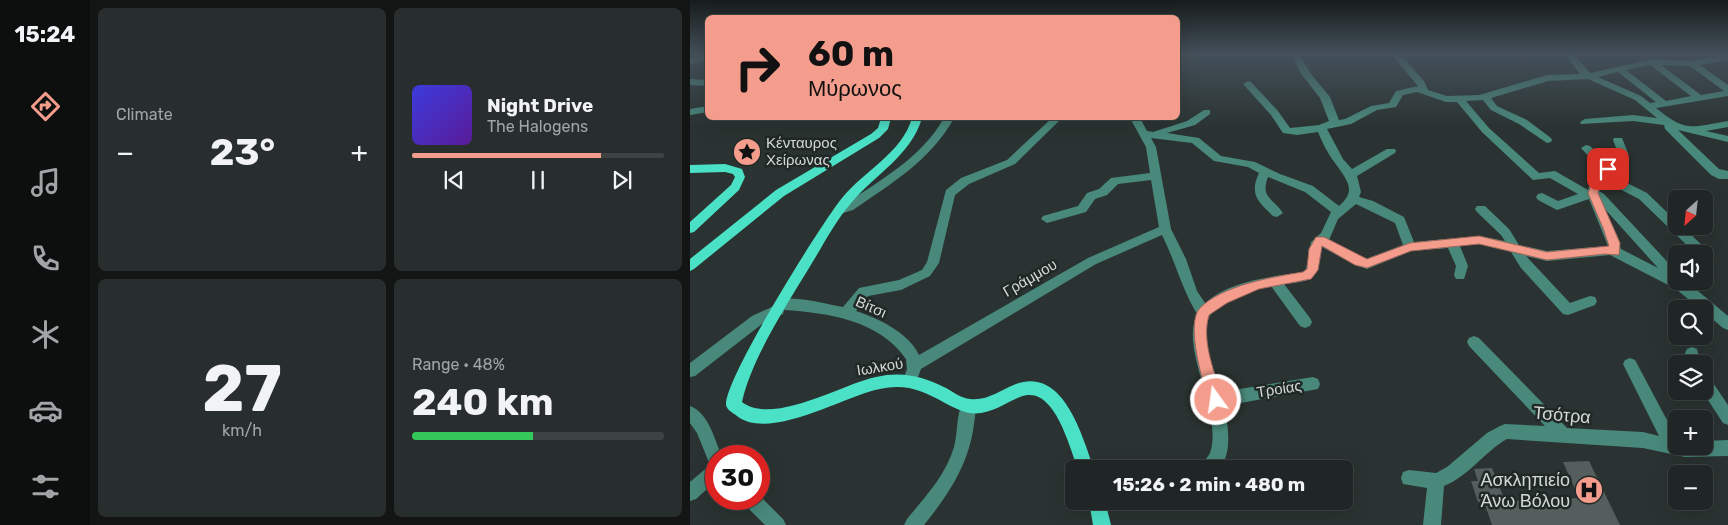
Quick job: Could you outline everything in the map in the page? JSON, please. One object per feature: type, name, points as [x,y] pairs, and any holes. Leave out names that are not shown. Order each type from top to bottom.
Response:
[{"type":"main road","points":[[690,266],[780,192],[875,136],[883,129],[885,120]]},
{"type":"main road","points":[[780,307],[803,266],[840,210],[858,188],[908,139],[916,128],[917,120]]},
{"type":"main road","points":[[690,169],[728,168],[736,170],[740,176],[738,184],[730,194],[690,229]]},
{"type":"main road","name":"Ιωλκού","points":[[780,307],[735,395],[734,405],[741,412],[754,416],[777,415],[811,407],[874,384],[910,380],[919,382],[968,406]]},
{"type":"main road","points":[[968,406],[986,405],[1029,387],[1044,389],[1057,402],[1082,460]]},
{"type":"main road","points":[[1101,510],[1102,525]]},
{"type":"street","points":[[1310,78],[1325,97],[1335,123]]},
{"type":"street","points":[[1417,78],[1424,90]]},
{"type":"street","points":[[1248,84],[1275,112],[1287,131],[1297,132],[1351,121],[1374,108],[1393,105],[1398,94],[1412,89],[1424,90],[1444,99],[1460,99],[1485,97],[1545,78]]},
{"type":"street","points":[[1595,78],[1625,91],[1650,106],[1669,123],[1669,127],[1724,175]]},
{"type":"street","points":[[1630,78],[1664,104]]},
{"type":"street","points":[[1674,78],[1698,97]]},
{"type":"street","points":[[1711,78],[1728,91]]},
{"type":"street","points":[[690,82],[705,83]]},
{"type":"street","points":[[1650,106],[1728,91]]},
{"type":"street","points":[[1485,97],[1494,108],[1523,122],[1546,140]]},
{"type":"street","points":[[1460,99],[1494,138],[1537,177],[1551,174],[1590,194],[1600,197],[1668,271]]},
{"type":"street","points":[[690,112],[705,110]]},
{"type":"street","points":[[1150,135],[1191,123],[1208,112]]},
{"type":"street","points":[[690,116],[705,115]]},
{"type":"street","points":[[1585,122],[1633,118],[1669,123],[1689,130],[1728,139]]},
{"type":"street","points":[[840,210],[849,206],[921,155],[940,134],[948,120]]},
{"type":"street","points":[[846,313],[864,292],[901,285],[926,274],[933,263],[950,193],[965,181],[1012,162],[1055,120]]},
{"type":"street","points":[[1138,120],[1150,135],[1166,229],[1180,259],[1191,292],[1203,312]]},
{"type":"street","points":[[1689,130],[1728,124]]},
{"type":"street","points":[[1218,460],[1220,454],[1216,400],[1201,345],[1200,322],[1203,312],[1235,294],[1257,285],[1274,280],[1309,275],[1313,267],[1314,249],[1327,234],[1331,220],[1337,212],[1353,198],[1355,189],[1351,174],[1334,153],[1322,128]]},
{"type":"street","points":[[1150,135],[1192,140],[1218,159],[1251,164],[1276,177],[1314,192],[1337,212]]},
{"type":"street","points":[[1599,160],[1622,156],[1623,153],[1618,140]]},
{"type":"street","points":[[1542,196],[1557,206],[1590,194],[1596,184],[1610,176],[1610,172],[1586,148]]},
{"type":"street","points":[[1351,174],[1391,151]]},
{"type":"street","points":[[1265,171],[1258,187],[1264,201],[1277,213]]},
{"type":"street","points":[[1047,219],[1082,209],[1090,196],[1103,192],[1115,181],[1156,176]]},
{"type":"street","points":[[1608,178],[1643,196],[1695,245]]},
{"type":"street","points":[[1590,194],[1612,236],[1615,252]]},
{"type":"street","points":[[1353,198],[1400,220],[1410,247]]},
{"type":"street","points":[[1481,209],[1505,232],[1525,266],[1568,310],[1590,301]]},
{"type":"street","name":"Γράμμου","points":[[915,365],[1092,261],[1166,229]]},
{"type":"street","points":[[1320,240],[1359,262],[1367,264],[1410,247],[1479,240],[1547,256],[1605,250],[1615,252],[1668,277]]},
{"type":"street","points":[[1452,242],[1462,266],[1460,275]]},
{"type":"street","points":[[1274,280],[1305,322]]},
{"type":"street","points":[[1688,290],[1728,324]]},
{"type":"street","points":[[690,371],[756,320],[780,307]]},
{"type":"street","name":"Βίτσι","points":[[780,307],[821,308],[846,313],[872,324],[894,337],[910,352],[915,365]]},
{"type":"street","points":[[1474,342],[1564,436]]},
{"type":"street","points":[[1630,364],[1668,437]]},
{"type":"street","points":[[910,380],[915,365]]},
{"type":"street","name":"Τροίας","points":[[1216,400],[1312,384]]},
{"type":"street","points":[[1713,396],[1728,418]]},
{"type":"street","points":[[913,525],[947,481],[957,462],[962,447],[968,406]]},
{"type":"street","points":[[690,413],[700,422],[708,445]]},
{"type":"street","name":"Τσότρα","points":[[1436,480],[1453,473],[1500,433],[1515,431],[1564,436],[1643,440],[1668,446]]},
{"type":"street","name":"Τσότρα","points":[[1713,449],[1728,448]]},
{"type":"street","points":[[1409,478],[1436,480],[1432,525]]},
{"type":"street","points":[[690,493],[705,480]]},
{"type":"street","points":[[762,510],[777,525]]},
{"type":"building","name":"Ασκληπιείο Άνω Βόλου","points":[[1589,461],[1620,525],[1492,525],[1484,502],[1478,502],[1471,481],[1478,481],[1474,469],[1492,468],[1505,501],[1579,498],[1563,462]]},
{"type":"place","name":"Κένταυρος Χείρωνας","points":[[747,152]]},
{"type":"place","name":"Ασκληπιείο Άνω Βόλου","points":[[1589,490]]},
{"type":"route","points":[[1216,400],[1200,339],[1200,322],[1203,312],[1223,299],[1257,285],[1309,275],[1312,270],[1314,249],[1320,240],[1359,262],[1367,264],[1410,247],[1479,240],[1547,256],[1605,250],[1615,252],[1609,228],[1593,196],[1594,186],[1609,178],[1608,169]]}]
